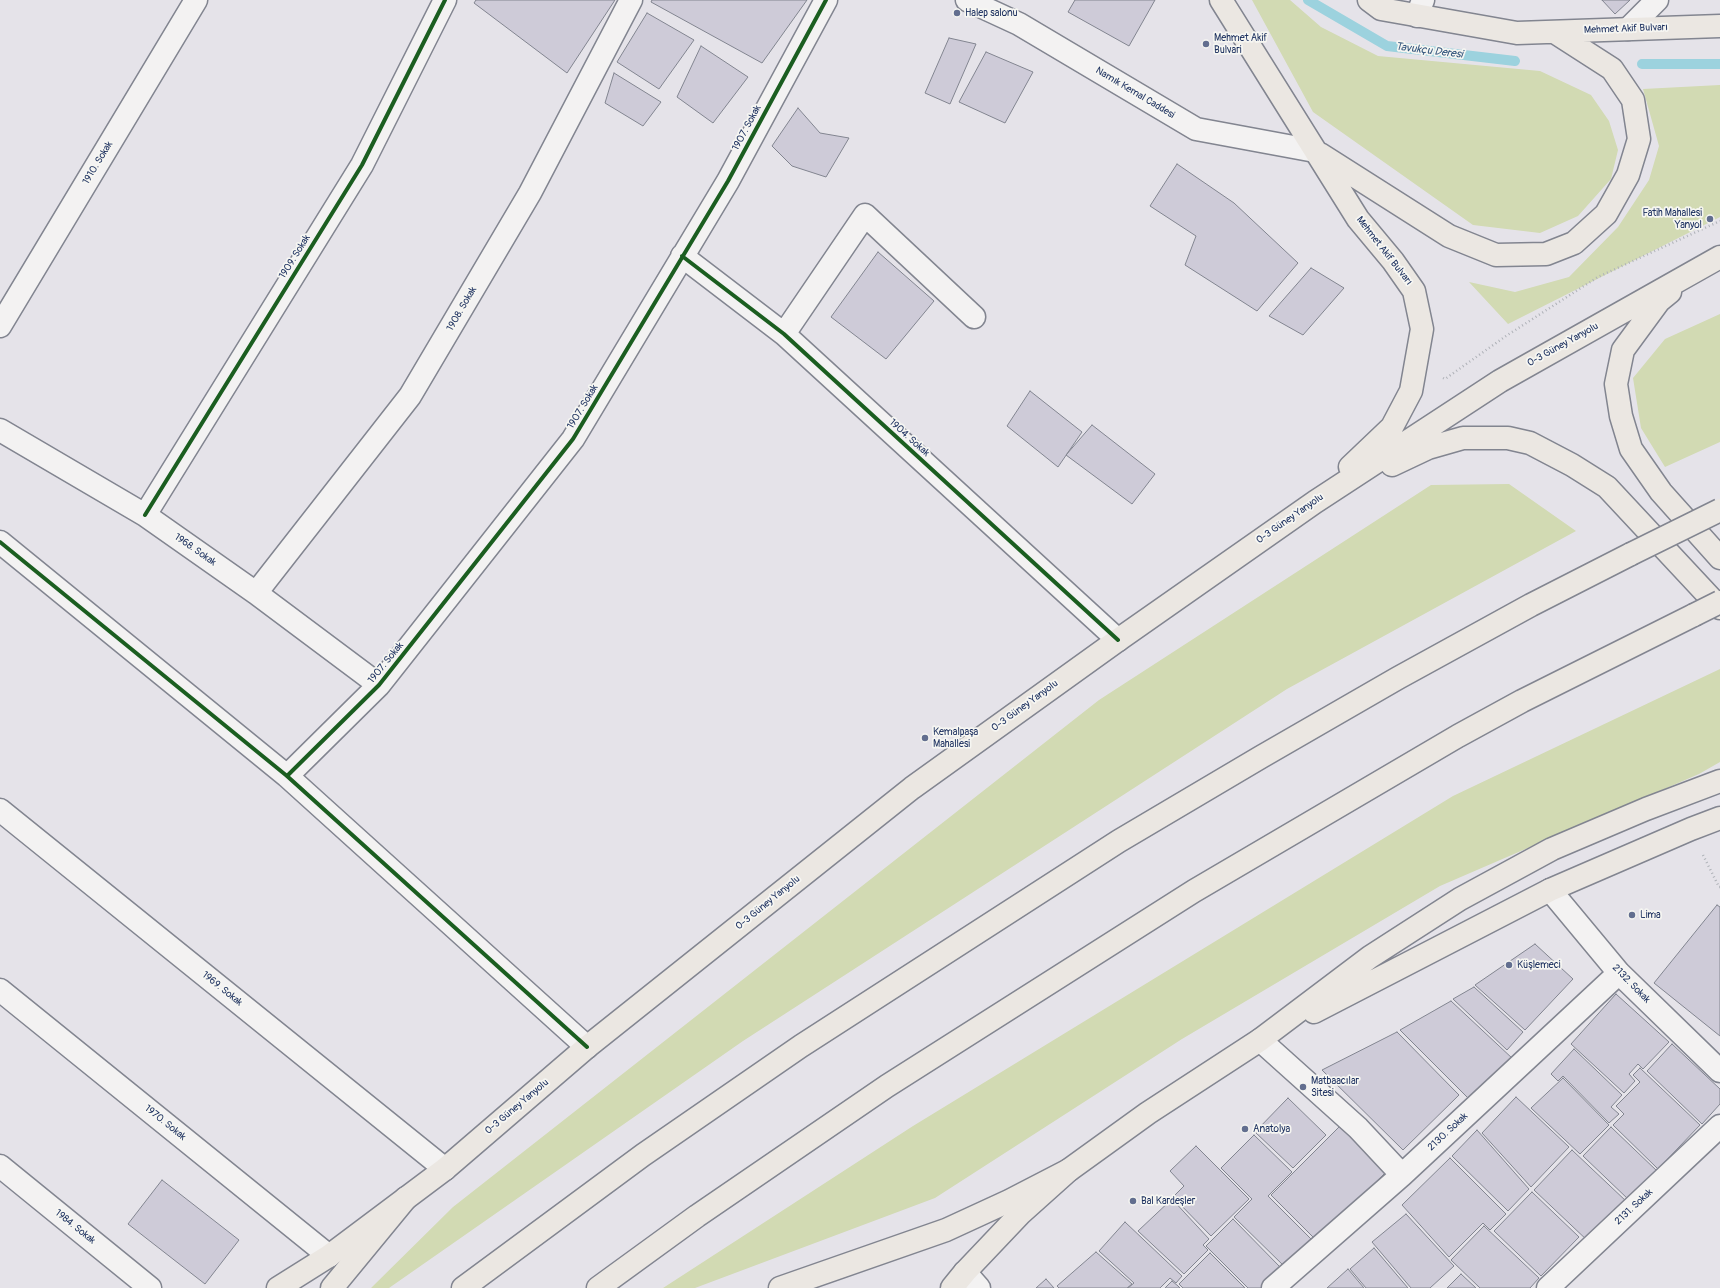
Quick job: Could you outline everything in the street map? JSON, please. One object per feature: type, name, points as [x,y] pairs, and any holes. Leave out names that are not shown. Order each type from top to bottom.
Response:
[{"type":"main road","name":"Mehmet Akif Bulvarı","points":[[1221,0],[1358,219],[1393,261],[1414,291],[1422,328],[1411,391],[1392,427],[1315,502]]},
{"type":"main road","name":"Mehmet Akif Bulvarı","points":[[1369,0],[1381,9],[1420,8],[1517,33],[1556,33],[1720,26]]},
{"type":"main road","points":[[1315,151],[1449,236],[1496,255],[1546,254],[1574,243],[1606,214],[1628,175],[1639,139],[1633,100],[1612,69],[1556,33]]},
{"type":"main road","points":[[1714,260],[1659,301],[1623,350],[1616,384],[1620,416],[1632,449],[1661,492],[1720,558]]},
{"type":"main road","name":"O-3 Güney Yanyolu","points":[[278,1288],[329,1256],[445,1168],[587,1047],[912,788],[1118,640],[1315,502],[1521,368],[1714,260]]},
{"type":"main road","points":[[1315,502],[1428,448],[1463,438],[1492,437],[1523,441],[1530,443],[1572,465],[1607,487],[1720,608]]},
{"type":"main road","points":[[463,1288],[643,1155],[801,1046],[1119,841],[1398,678],[1531,605],[1720,510]]},
{"type":"main road","points":[[598,1288],[697,1216],[887,1086],[1194,891],[1510,708],[1720,602]]},
{"type":"main road","points":[[958,1280],[1021,1213],[1069,1170],[1148,1113],[1260,1040],[1370,956],[1460,899],[1552,849],[1646,809],[1720,782]]},
{"type":"main road","points":[[1260,1040],[1550,890],[1720,818]]},
{"type":"main road","points":[[780,1288],[946,1230],[1009,1201],[1069,1170]]},
{"type":"main road","points":[[332,1288],[406,1198]]},
{"type":"street","name":"1910. Sokak","points":[[0,326],[196,0]]},
{"type":"street","name":"1909. Sokak","points":[[145,515],[362,165],[444,0]]},
{"type":"street","name":"1908. Sokak","points":[[256,593],[410,396],[530,193],[631,0]]},
{"type":"street","name":"1907. Sokak","points":[[288,776],[379,685],[573,439],[728,181],[826,0]]},
{"type":"street","name":"Namık Kemal Caddesi","points":[[967,0],[1019,24],[1196,129],[1315,151]]},
{"type":"street","points":[[1628,29],[1658,0]]},
{"type":"street","points":[[784,334],[864,215],[974,317]]},
{"type":"street","name":"1904. Sokak","points":[[682,256],[784,334],[1118,640]]},
{"type":"street","name":"1968. Sokak","points":[[0,430],[145,515],[256,593],[379,685]]},
{"type":"street","points":[[0,542],[288,776],[587,1047]]},
{"type":"street","name":"1969. Sokak","points":[[0,810],[445,1168]]},
{"type":"street","name":"2132. Sokak","points":[[1550,890],[1619,973],[1720,1071]]},
{"type":"street","name":"2130. Sokak","points":[[1273,1288],[1402,1175],[1619,973]]},
{"type":"street","name":"1970. Sokak","points":[[0,990],[329,1256]]},
{"type":"street","points":[[1260,1040],[1358,1128],[1402,1175]]},
{"type":"street","name":"2131. Sokak","points":[[1548,1288],[1720,1126]]},
{"type":"street","name":"1984. Sokak","points":[[0,1166],[150,1288]]},
{"type":"street","points":[[958,1280],[979,1288]]},
{"type":"path","points":[[1414,369],[1445,379],[1506,336],[1598,277],[1720,221]]},
{"type":"path","points":[[1691,829],[1719,888],[1720,887]]},
{"type":"green space","points":[[1252,0],[1290,0],[1321,27],[1378,56],[1540,71],[1591,95],[1609,121],[1618,150],[1611,179],[1578,216],[1540,233],[1473,225],[1313,112]]},
{"type":"green space","points":[[1720,85],[1720,217],[1508,324],[1469,282],[1515,292],[1569,277],[1618,227],[1649,180],[1659,146],[1643,89]]},
{"type":"green space","points":[[1720,314],[1720,442],[1665,467],[1641,428],[1633,378],[1665,339]]},
{"type":"green space","points":[[1509,484],[1576,531],[1287,689],[743,1041],[389,1288],[371,1288],[453,1207],[1099,700],[1431,485]]},
{"type":"green space","points":[[1720,669],[1720,762],[1699,774],[1440,886],[1182,1039],[935,1198],[695,1288],[663,1288],[913,1126],[1453,796]]},
{"type":"building","points":[[476,0],[615,0],[567,73],[474,3]]},
{"type":"building","points":[[652,0],[807,0],[762,63],[651,2]]},
{"type":"building","points":[[1075,0],[1155,0],[1129,46],[1068,12]]},
{"type":"building","points":[[1602,0],[1630,0],[1615,14]]},
{"type":"building","points":[[647,13],[694,40],[659,89],[617,62]]},
{"type":"building","points":[[949,38],[976,44],[950,104],[925,93]]},
{"type":"building","points":[[701,46],[748,77],[713,123],[677,97]]},
{"type":"building","points":[[986,52],[1033,72],[1005,123],[959,102]]},
{"type":"building","points":[[614,73],[661,102],[643,126],[605,103]]},
{"type":"building","points":[[798,108],[820,133],[849,138],[826,177],[792,166],[772,146]]},
{"type":"building","points":[[1177,164],[1234,203],[1298,263],[1257,311],[1185,265],[1196,236],[1150,206]]},
{"type":"building","points":[[878,252],[934,301],[886,359],[831,317]]},
{"type":"building","points":[[1311,268],[1344,288],[1303,335],[1269,316]]},
{"type":"building","points":[[1030,391],[1082,432],[1058,467],[1007,426]]},
{"type":"building","points":[[1092,425],[1155,474],[1132,504],[1066,455]]},
{"type":"building","points":[[1717,905],[1720,907],[1720,1036],[1654,983]]},
{"type":"building","points":[[1535,944],[1573,979],[1525,1030],[1475,985]]},
{"type":"building","points":[[1474,987],[1523,1032],[1507,1050],[1453,999]]},
{"type":"building","points":[[1616,994],[1669,1042],[1643,1069],[1638,1064],[1629,1074],[1635,1081],[1624,1093],[1571,1044]]},
{"type":"building","points":[[1451,1001],[1513,1059],[1471,1101],[1400,1030]]},
{"type":"building","points":[[1397,1032],[1459,1095],[1403,1150],[1322,1070]]},
{"type":"building","points":[[1672,1044],[1720,1089],[1720,1104],[1702,1124],[1647,1071]]},
{"type":"building","points":[[1574,1049],[1622,1095],[1611,1107],[1619,1114],[1609,1123],[1563,1076],[1558,1081],[1551,1074]]},
{"type":"building","points":[[1640,1068],[1700,1125],[1658,1169],[1613,1125],[1624,1114],[1616,1106],[1640,1082],[1633,1075]]},
{"type":"building","points":[[1563,1078],[1609,1125],[1580,1154],[1531,1108]]},
{"type":"building","points":[[1516,1097],[1569,1147],[1531,1187],[1482,1133]]},
{"type":"building","points":[[1288,1098],[1326,1135],[1293,1168],[1255,1132]]},
{"type":"building","points":[[1340,1126],[1386,1172],[1317,1241],[1271,1195]]},
{"type":"building","points":[[1611,1127],[1657,1171],[1629,1200],[1583,1156]]},
{"type":"building","points":[[1477,1130],[1529,1189],[1508,1211],[1452,1156]]},
{"type":"building","points":[[1254,1135],[1292,1172],[1268,1196],[1314,1242],[1287,1269],[1234,1217],[1252,1199],[1221,1168]]},
{"type":"building","points":[[1196,1146],[1249,1199],[1211,1236],[1173,1197],[1184,1186],[1170,1171]]},
{"type":"building","points":[[1572,1150],[1627,1202],[1589,1242],[1534,1190]]},
{"type":"building","points":[[1450,1158],[1506,1214],[1490,1230],[1483,1223],[1449,1257],[1402,1205]]},
{"type":"building","points":[[162,1180],[239,1240],[205,1284],[128,1224]]},
{"type":"building","points":[[1532,1192],[1579,1237],[1541,1276],[1494,1231]]},
{"type":"building","points":[[1172,1199],[1209,1239],[1203,1245],[1208,1250],[1184,1274],[1138,1231]]},
{"type":"building","points":[[1406,1214],[1454,1266],[1430,1288],[1411,1288],[1372,1242]]},
{"type":"building","points":[[1233,1219],[1281,1268],[1261,1288],[1248,1288],[1206,1246]]},
{"type":"building","points":[[1125,1222],[1182,1276],[1176,1283],[1170,1278],[1160,1288],[1128,1288],[1134,1283],[1099,1251]]},
{"type":"building","points":[[1484,1226],[1539,1278],[1530,1288],[1480,1288],[1451,1260]]},
{"type":"building","points":[[1374,1248],[1408,1288],[1366,1288],[1350,1269]]},
{"type":"building","points":[[1096,1252],[1132,1284],[1127,1288],[1059,1288],[1057,1286]]},
{"type":"building","points":[[1210,1253],[1245,1288],[1183,1288],[1179,1284]]},
{"type":"building","points":[[1348,1269],[1364,1288],[1327,1288]]},
{"type":"building","points":[[1461,1274],[1476,1288],[1447,1288]]},
{"type":"building","points":[[1046,1279],[1054,1288],[1036,1288]]},
{"type":"building","points":[[1172,1281],[1178,1286],[1180,1288],[1165,1288]]},
{"type":"waterway","name":"Tavukçu Deresi","points":[[1308,0],[1387,46],[1515,61]]},
{"type":"waterway","points":[[1642,64],[1720,64]]},
{"type":"cycle path","points":[[145,515],[362,165],[445,0]]},
{"type":"cycle path","points":[[287,776],[379,685],[573,439],[728,181],[826,0]]},
{"type":"cycle path","points":[[682,256],[784,334],[1118,640]]},
{"type":"cycle path","points":[[0,542],[287,776],[587,1047]]},
{"type":"place","name":"Halep salonu","points":[[957,13]]},
{"type":"place","name":"Mehmet Akif Bulvari","points":[[1206,44]]},
{"type":"place","name":"Fatih Mahallesi Yanyol","points":[[1710,219]]},
{"type":"place","name":"Kemalpaşa Mahallesi","points":[[925,738]]},
{"type":"place","name":"Lima","points":[[1632,915]]},
{"type":"place","name":"Küşlemeci","points":[[1509,965]]},
{"type":"place","name":"Matbaacılar Sitesi","points":[[1303,1087]]},
{"type":"place","name":"Anatolya","points":[[1245,1129]]},
{"type":"place","name":"Bal Kardeşler","points":[[1133,1201]]}]
